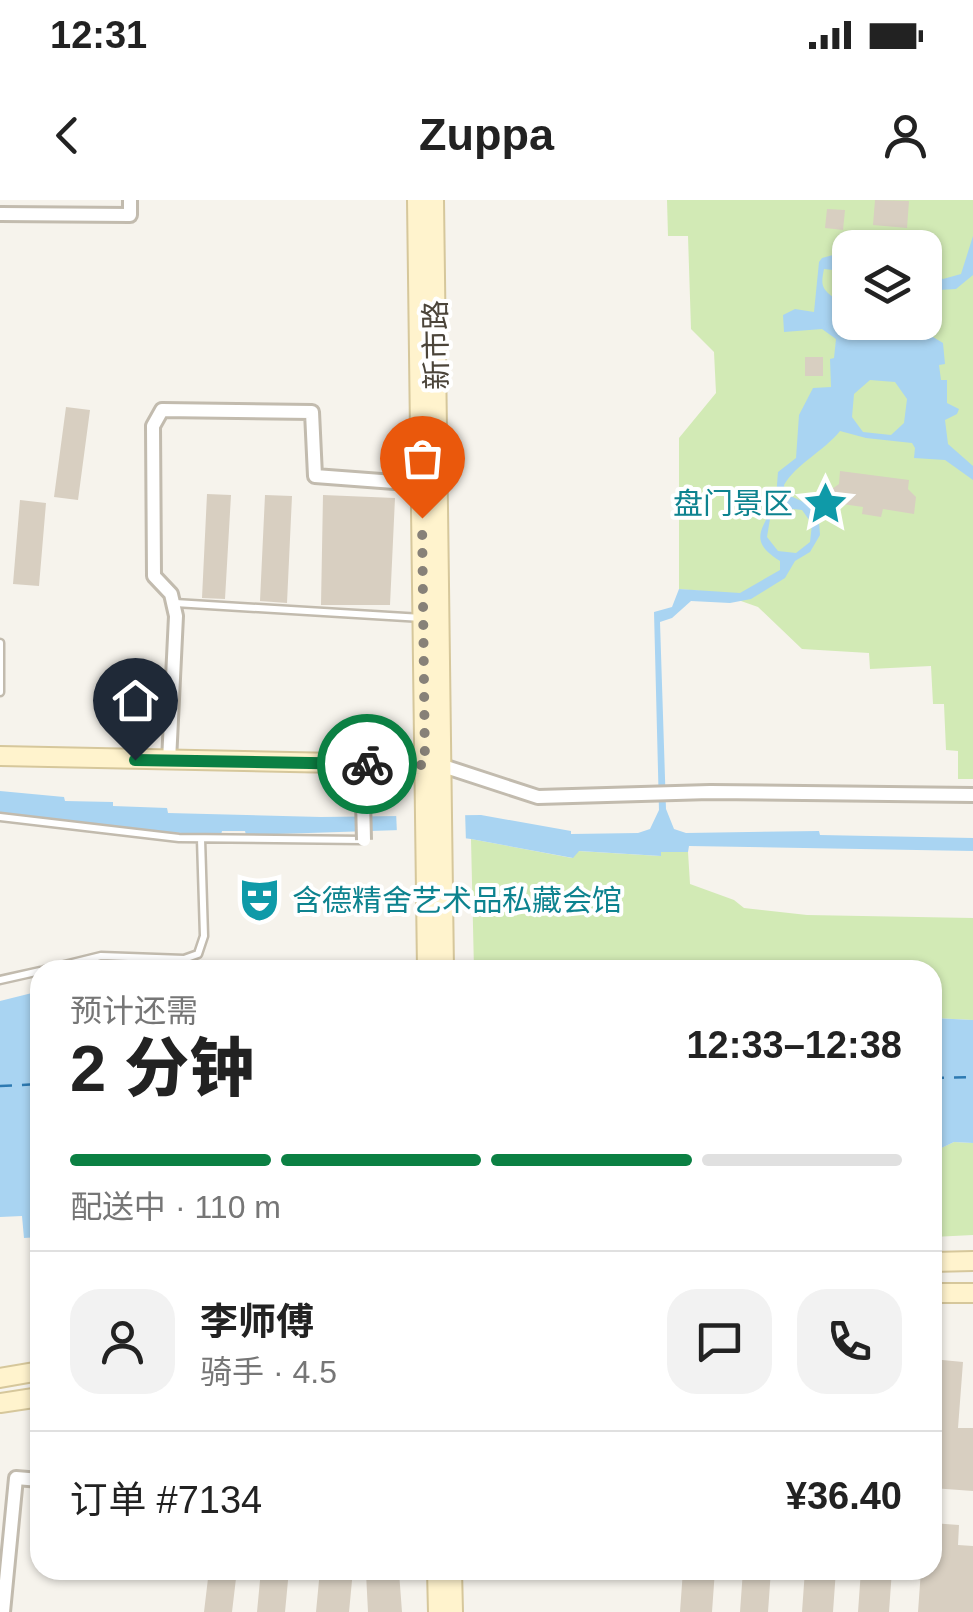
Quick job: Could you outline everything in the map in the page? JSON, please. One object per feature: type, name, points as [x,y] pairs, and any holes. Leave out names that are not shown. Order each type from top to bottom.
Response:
[{"type":"main road","name":"新市路","points":[[417,200],[424,618],[433,765]]},
{"type":"main road","name":"新市路","points":[[427,960],[433,809],[434,200]]},
{"type":"main road","points":[[0,756],[433,765]]},
{"type":"main road","name":"新市路","points":[[433,809],[443,960]]},
{"type":"main road","points":[[942,1262],[973,1261]]},
{"type":"main road","points":[[942,1293],[973,1292]]},
{"type":"main road","points":[[0,1378],[30,1373]]},
{"type":"main road","points":[[0,1402],[30,1399]]},
{"type":"main road","points":[[437,1580],[438,1612]]},
{"type":"main road","points":[[452,1580],[453,1612]]},
{"type":"street","points":[[0,214],[130,215],[130,200]]},
{"type":"street","points":[[169,761],[176,616],[171,594],[154,576],[153,426],[162,410],[312,412],[315,476],[422,484]]},
{"type":"street","points":[[362,764],[364,840]]},
{"type":"street","points":[[433,765],[538,797],[666,792],[973,795]]},
{"type":"street","points":[[3,1612],[16,1478],[30,1479]]},
{"type":"lane","points":[[173,603],[424,618]]},
{"type":"lane","points":[[0,643],[0,692]]},
{"type":"lane","points":[[0,817],[201,838],[364,840]]},
{"type":"lane","points":[[83,960],[100,956],[184,959],[198,954],[204,936],[201,838]]},
{"type":"lane","points":[[0,980],[30,973]]},
{"type":"green space","name":"盘门景区","points":[[667,200],[973,200],[973,779],[958,779],[958,751],[946,750],[944,704],[933,704],[931,666],[870,669],[869,653],[802,649],[758,607],[734,594],[679,589],[679,438],[716,393],[714,352],[691,329],[688,236],[668,236]]},
{"type":"green space","points":[[471,839],[572,858],[578,851],[660,856],[660,852],[688,852],[690,884],[734,900],[744,908],[807,915],[973,918],[973,1020],[942,1018],[942,960],[474,960]]},
{"type":"green space","points":[[954,1142],[973,1143],[973,1235],[942,1237],[942,1147]]},
{"type":"water","points":[[973,236],[973,275],[956,289],[942,290],[943,279],[961,274]]},
{"type":"water","points":[[832,255],[832,270],[824,269],[824,288],[832,296],[832,336],[822,329],[784,332],[783,315],[795,309],[814,312],[819,262]]},
{"type":"water","points":[[836,340],[943,343],[945,364],[939,365],[941,380],[947,380],[947,403],[959,409],[945,420],[948,444],[973,466],[973,480],[945,460],[914,458],[912,443],[840,431],[796,471],[784,485],[786,494],[808,504],[819,521],[820,535],[810,552],[795,561],[785,578],[751,599],[730,603],[691,601],[672,618],[660,622],[666,809],[674,829],[686,833],[819,831],[820,835],[973,838],[973,851],[689,846],[688,852],[661,852],[661,856],[579,851],[573,858],[401,830],[246,835],[245,831],[222,831],[221,835],[143,831],[0,814],[0,791],[64,797],[65,801],[113,802],[113,806],[167,808],[168,813],[321,817],[481,815],[571,834],[638,833],[650,829],[659,810],[654,612],[672,607],[679,589],[740,593],[780,570],[780,561],[764,547],[760,535],[774,502],[778,472],[796,458],[799,415],[813,388],[831,387],[830,359],[834,358]],"holes":[[[870,380],[895,382],[907,399],[904,423],[891,435],[863,432],[852,417],[854,394]],[[784,508],[802,510],[812,524],[810,542],[796,553],[778,551],[767,537],[770,519]]]},
{"type":"water","points":[[30,994],[30,1238],[24,1238],[22,1216],[0,1217],[0,1001]]},
{"type":"water","points":[[942,1018],[973,1020],[973,1143],[954,1142],[942,1148]]},
{"type":"pier","points":[[396,810],[465,810],[466,843],[397,835]]},
{"type":"building","points":[[875,200],[909,201],[907,228],[873,225]]},
{"type":"building","points":[[827,209],[845,210],[843,230],[825,228]]},
{"type":"building","points":[[805,357],[823,357],[823,376],[805,376]]},
{"type":"building","points":[[66,407],[90,410],[78,500],[54,497]]},
{"type":"building","points":[[840,471],[909,480],[908,489],[916,497],[914,514],[883,509],[881,517],[862,514],[863,507],[828,502],[829,491],[839,484]]},
{"type":"building","points":[[207,494],[231,495],[225,599],[202,598]]},
{"type":"building","points":[[265,495],[292,496],[287,603],[260,601]]},
{"type":"building","points":[[323,495],[395,498],[390,605],[321,605]]},
{"type":"building","points":[[20,500],[46,503],[39,586],[13,584]]},
{"type":"building","points":[[942,1360],[963,1362],[958,1428],[973,1428],[973,1491],[942,1489]]},
{"type":"building","points":[[942,1524],[959,1525],[958,1545],[973,1546],[973,1612],[918,1612],[920,1580],[942,1580]]},
{"type":"building","points":[[208,1580],[236,1580],[232,1612],[204,1612]]},
{"type":"building","points":[[260,1580],[288,1580],[285,1612],[257,1612]]},
{"type":"building","points":[[319,1580],[352,1580],[349,1612],[316,1612]]},
{"type":"building","points":[[366,1580],[400,1580],[402,1612],[368,1612]]},
{"type":"building","points":[[682,1580],[714,1580],[712,1612],[680,1612]]},
{"type":"building","points":[[742,1580],[770,1580],[768,1612],[740,1612]]},
{"type":"building","points":[[804,1580],[835,1580],[833,1612],[802,1612]]},
{"type":"building","points":[[860,1580],[891,1580],[889,1612],[858,1612]]},
{"type":"ferry route","points":[[942,1078],[973,1077]]},
{"type":"ferry route","points":[[0,1086],[30,1084]]},
{"type":"way so far","points":[[367,764],[425,765],[422,518]]},
{"type":"place","name":"盘门景区","points":[[826,503]]},
{"type":"place","name":"含德精舍艺术品私藏会馆","points":[[259,900]]},
{"type":"route","points":[[135,760],[367,764]]}]
